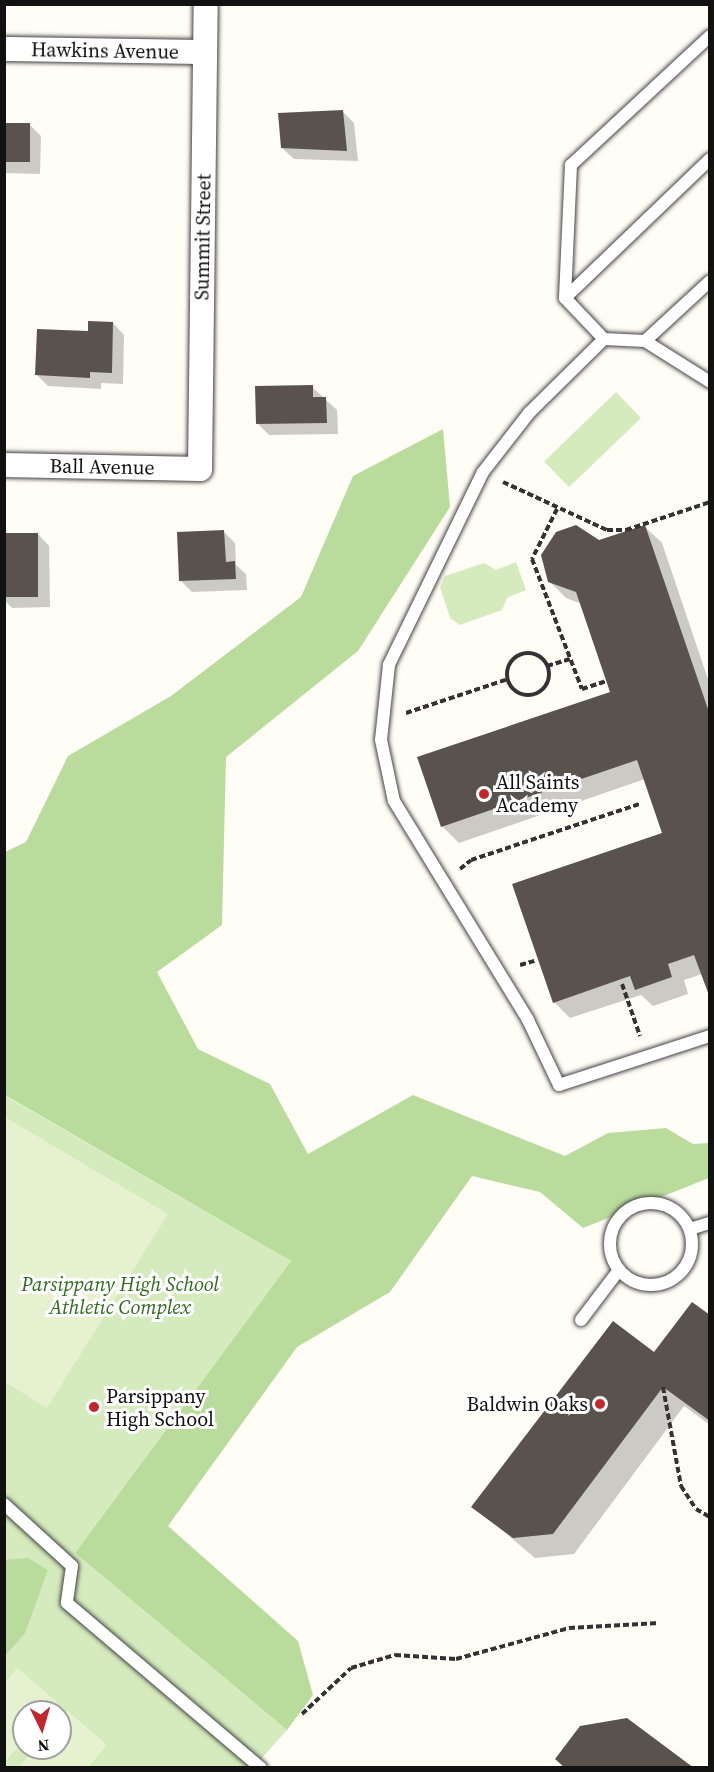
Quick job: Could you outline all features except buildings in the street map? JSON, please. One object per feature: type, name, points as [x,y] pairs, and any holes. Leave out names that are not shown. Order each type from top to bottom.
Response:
[{"type":"street","name":"Summit Street","points":[[200,469],[206,4]]},
{"type":"street","name":"Hawkins Avenue","points":[[4,49],[206,52]]},
{"type":"street","name":"Ball Avenue","points":[[4,465],[200,469]]},
{"type":"lane","points":[[710,36],[571,165],[565,298],[604,339],[645,341],[710,382]]},
{"type":"lane","points":[[565,298],[710,159]]},
{"type":"lane","points":[[645,341],[710,281]]},
{"type":"lane","points":[[604,339],[529,412],[483,472],[389,665],[381,740],[394,801],[528,1020],[558,1085],[710,1036]]},
{"type":"lane","points":[[646,1202],[666,1205],[683,1217],[690,1229],[692,1256],[676,1278],[650,1285],[636,1283],[619,1269],[611,1253],[610,1239],[613,1226],[633,1206],[646,1202]]},
{"type":"lane","points":[[690,1229],[710,1223]]},
{"type":"lane","points":[[581,1320],[619,1269]]},
{"type":"lane","points":[[4,1504],[72,1566],[67,1603],[261,1767]]},
{"type":"path","points":[[483,472],[557,509],[607,530],[626,530],[710,502]]},
{"type":"path","points":[[557,509],[532,559],[582,689],[606,681]]},
{"type":"path","points":[[534,654],[547,666],[548,681],[533,694],[519,693],[508,679],[509,663],[520,655],[534,654]]},
{"type":"path","points":[[547,666],[570,659]]},
{"type":"path","points":[[383,720],[508,679]]},
{"type":"path","points":[[444,883],[471,860],[639,804]]},
{"type":"path","points":[[622,984],[647,1057]]},
{"type":"path","points":[[663,1387],[681,1486],[696,1509],[710,1517]]},
{"type":"path","points":[[302,1714],[351,1668],[395,1655],[456,1659],[570,1628],[659,1623]]},
{"type":"green space","points":[[616,392],[641,418],[569,487],[544,461]]},
{"type":"green space","points":[[443,429],[450,507],[358,651],[226,757],[222,925],[157,972],[198,1049],[270,1084],[308,1154],[413,1095],[565,1156],[608,1133],[666,1128],[693,1144],[709,1143],[709,1178],[583,1228],[540,1192],[472,1176],[390,1292],[297,1347],[168,1526],[298,1641],[313,1695],[287,1730],[75,1553],[291,1261],[5,1095],[5,852],[26,842],[68,756],[171,696],[301,597],[353,476]]},
{"type":"green space","points":[[516,562],[526,590],[507,598],[502,610],[460,625],[450,618],[440,587],[445,576],[484,563],[496,570]]},
{"type":"green space","name":"Parsippany High School Athletic Complex","points":[[4,1095],[291,1261],[75,1553],[287,1730],[254,1767],[5,1767]]},
{"type":"green space","points":[[5,1117],[168,1214],[47,1408],[5,1382]]},
{"type":"green space","points":[[28,1558],[48,1570],[25,1633],[5,1656],[5,1560]]},
{"type":"green space","points":[[17,1668],[55,1700],[12,1700],[12,1754],[5,1762],[5,1683]]},
{"type":"green space","points":[[72,1714],[107,1745],[88,1767],[19,1767],[25,1760],[72,1760]]},
{"type":"place","name":"All Saints Academy","points":[[484,794]]},
{"type":"place","name":"Baldwin Oaks","points":[[600,1404]]},
{"type":"place","name":"Parsippany High School","points":[[94,1407]]}]
